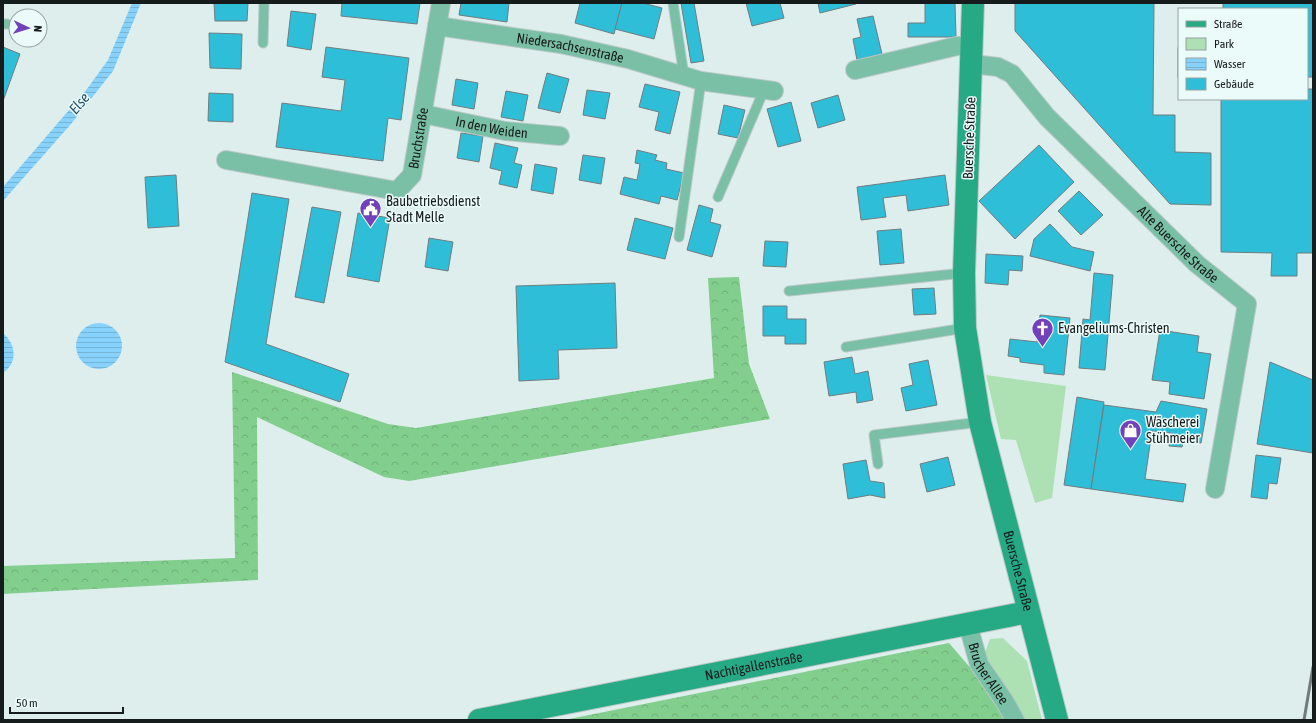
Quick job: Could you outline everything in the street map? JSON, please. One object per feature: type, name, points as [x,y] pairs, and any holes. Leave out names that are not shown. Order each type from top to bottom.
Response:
[{"type":"main road","name":"Buersche Straße","points":[[973,3],[973,55],[964,273],[965,328],[980,422],[1057,720]]},
{"type":"main road","name":"Nachtigallenstraße","points":[[479,720],[1028,612]]},
{"type":"street","name":"Bruchstraße","points":[[226,160],[397,191],[412,175],[441,3]]},
{"type":"street","name":"Niedersachsenstraße","points":[[437,26],[561,44],[628,59],[693,78],[769,90]]},
{"type":"street","points":[[855,70],[957,46],[973,55]]},
{"type":"street","name":"Alte Buersche Straße","points":[[973,55],[1012,74],[1047,117],[1196,264],[1247,304],[1215,489]]},
{"type":"street","name":"In den Weiden","points":[[423,114],[505,131],[560,136]]},
{"type":"street","name":"Brucher Allee","points":[[968,625],[979,664],[1005,702],[1015,720]]},
{"type":"lane","points":[[263,43],[264,3]]},
{"type":"lane","points":[[673,3],[693,78],[679,237]]},
{"type":"lane","name":"Niedersachsenstraße","points":[[718,197],[769,90]]},
{"type":"lane","points":[[789,291],[964,273]]},
{"type":"lane","points":[[846,347],[965,328]]},
{"type":"lane","points":[[878,464],[874,436],[980,422]]},
{"type":"green space","points":[[739,277],[749,364],[770,419],[409,481],[384,477],[257,417],[258,580],[3,594],[3,566],[235,558],[232,372],[388,424],[416,428],[714,378],[708,278]]},
{"type":"green space","points":[[986,375],[1066,386],[1052,498],[1035,503],[1016,440],[1001,439]]},
{"type":"green space","points":[[1003,638],[1027,661],[1042,720],[1020,720],[983,658],[990,639]]},
{"type":"green space","points":[[949,643],[997,699],[1007,720],[564,720]]},
{"type":"water","name":"Else","points":[[132,3],[141,3],[113,71],[71,124],[3,201],[3,187],[87,89],[108,60]]},
{"type":"water","points":[[104,323],[116,329],[121,337],[121,355],[116,363],[108,368],[94,369],[82,363],[77,355],[76,341],[82,329],[90,324]]},
{"type":"water","points":[[3,333],[11,342],[14,353],[11,364],[3,373]]},
{"type":"building","points":[[214,3],[248,3],[247,21],[215,21]]},
{"type":"building","points":[[342,3],[420,3],[417,24],[341,16]]},
{"type":"building","points":[[461,3],[509,3],[507,22],[459,15]]},
{"type":"building","points":[[580,3],[622,3],[614,34],[575,23]]},
{"type":"building","points":[[622,3],[643,3],[662,8],[654,39],[615,29]]},
{"type":"building","points":[[681,3],[694,3],[704,61],[691,63]]},
{"type":"building","points":[[746,3],[780,3],[784,18],[752,26]]},
{"type":"building","points":[[818,3],[856,3],[856,4],[820,13]]},
{"type":"building","points":[[925,3],[955,3],[956,37],[908,37],[908,23],[925,23]]},
{"type":"building","points":[[1015,3],[1154,3],[1153,115],[1175,115],[1175,152],[1211,153],[1211,205],[1170,204],[1015,31]]},
{"type":"building","points":[[1223,3],[1313,3],[1313,77],[1308,77],[1308,8],[1223,8]]},
{"type":"building","points":[[291,11],[316,14],[311,50],[287,46]]},
{"type":"building","points":[[873,16],[882,54],[857,60],[853,39],[861,37],[857,19]]},
{"type":"building","points":[[209,33],[242,34],[241,69],[210,68]]},
{"type":"building","points":[[3,47],[20,54],[3,101]]},
{"type":"building","points":[[326,47],[409,58],[401,120],[388,118],[383,161],[276,147],[282,103],[341,111],[345,80],[322,77]]},
{"type":"building","points":[[547,73],[569,79],[560,113],[538,108]]},
{"type":"building","points":[[456,79],[478,83],[474,109],[452,105]]},
{"type":"building","points":[[645,84],[680,92],[670,134],[655,130],[659,112],[639,107]]},
{"type":"building","points":[[1308,89],[1313,89],[1313,253],[1297,253],[1297,276],[1271,276],[1272,253],[1221,252],[1221,100],[1308,100]]},
{"type":"building","points":[[587,90],[610,93],[605,119],[583,115]]},
{"type":"building","points":[[506,91],[528,95],[523,121],[501,117]]},
{"type":"building","points":[[209,93],[233,94],[233,122],[208,121]]},
{"type":"building","points":[[838,95],[845,120],[818,128],[811,103]]},
{"type":"building","points":[[791,102],[801,141],[778,147],[767,109]]},
{"type":"building","points":[[724,105],[745,110],[738,138],[718,134]]},
{"type":"building","points":[[461,133],[483,136],[479,162],[457,158]]},
{"type":"building","points":[[495,143],[518,148],[514,163],[522,165],[517,188],[499,184],[502,171],[490,168]]},
{"type":"building","points":[[1039,145],[1074,182],[1015,239],[979,201]]},
{"type":"building","points":[[637,150],[657,155],[655,160],[667,163],[666,169],[684,173],[677,200],[661,196],[659,204],[620,194],[624,177],[637,180],[640,164],[635,163]]},
{"type":"building","points":[[583,155],[605,158],[601,184],[579,180]]},
{"type":"building","points":[[535,164],[557,168],[553,194],[531,190]]},
{"type":"building","points":[[176,175],[179,226],[148,228],[145,177]]},
{"type":"building","points":[[945,175],[949,205],[908,211],[906,195],[883,198],[886,217],[861,220],[857,187]]},
{"type":"building","points":[[1079,191],[1103,215],[1081,235],[1058,211]]},
{"type":"building","points":[[252,193],[289,199],[266,344],[349,374],[340,402],[225,362]]},
{"type":"building","points":[[699,205],[713,209],[710,222],[721,225],[712,257],[687,250]]},
{"type":"building","points":[[312,207],[341,212],[324,303],[295,297]]},
{"type":"building","points":[[358,213],[390,218],[379,282],[347,276]]},
{"type":"building","points":[[635,218],[673,228],[665,259],[627,250]]},
{"type":"building","points":[[1050,224],[1072,247],[1094,252],[1090,271],[1030,256],[1034,239]]},
{"type":"building","points":[[901,229],[904,263],[880,265],[877,231]]},
{"type":"building","points":[[429,238],[453,242],[448,271],[425,267]]},
{"type":"building","points":[[765,241],[788,242],[786,267],[763,266]]},
{"type":"building","points":[[986,254],[1023,256],[1022,271],[1009,270],[1008,285],[985,283]]},
{"type":"building","points":[[1094,273],[1113,275],[1105,370],[1079,368],[1083,319],[1090,320]]},
{"type":"building","points":[[615,283],[617,348],[558,350],[559,379],[519,381],[516,286]]},
{"type":"building","points":[[934,288],[936,314],[914,315],[912,289]]},
{"type":"building","points":[[763,306],[787,306],[787,319],[806,319],[806,344],[785,344],[785,336],[763,336]]},
{"type":"building","points":[[1040,315],[1070,318],[1064,375],[1044,373],[1044,365],[1020,362],[1020,358],[1008,356],[1010,339],[1037,342]]},
{"type":"building","points":[[1160,330],[1199,336],[1197,352],[1211,354],[1204,399],[1169,394],[1170,382],[1152,380]]},
{"type":"building","points":[[852,357],[855,374],[868,371],[873,400],[857,403],[856,392],[829,396],[824,362]]},
{"type":"building","points":[[928,360],[937,405],[906,411],[901,388],[913,385],[909,364]]},
{"type":"building","points":[[1270,362],[1313,380],[1313,453],[1257,444]]},
{"type":"building","points":[[1077,397],[1104,402],[1091,489],[1064,485]]},
{"type":"building","points":[[1161,401],[1207,409],[1201,443],[1184,440],[1182,447],[1169,446],[1171,433],[1152,431],[1145,479],[1186,484],[1183,502],[1091,489],[1104,405],[1156,412]]},
{"type":"building","points":[[1256,455],[1281,458],[1277,484],[1269,483],[1267,499],[1251,497]]},
{"type":"building","points":[[948,457],[955,485],[927,492],[920,464]]},
{"type":"building","points":[[866,460],[870,481],[884,483],[885,498],[870,495],[848,499],[843,464]]},
{"type":"railway","points":[[1304,720],[1313,667]]},
{"type":"place","name":"Baubetriebsdienst Stadt Melle","points":[[370,228]]},
{"type":"place","name":"Evangeliums-Christen","points":[[1042,348]]},
{"type":"place","name":"Wäscherei Stühmeier","points":[[1130,450]]}]
